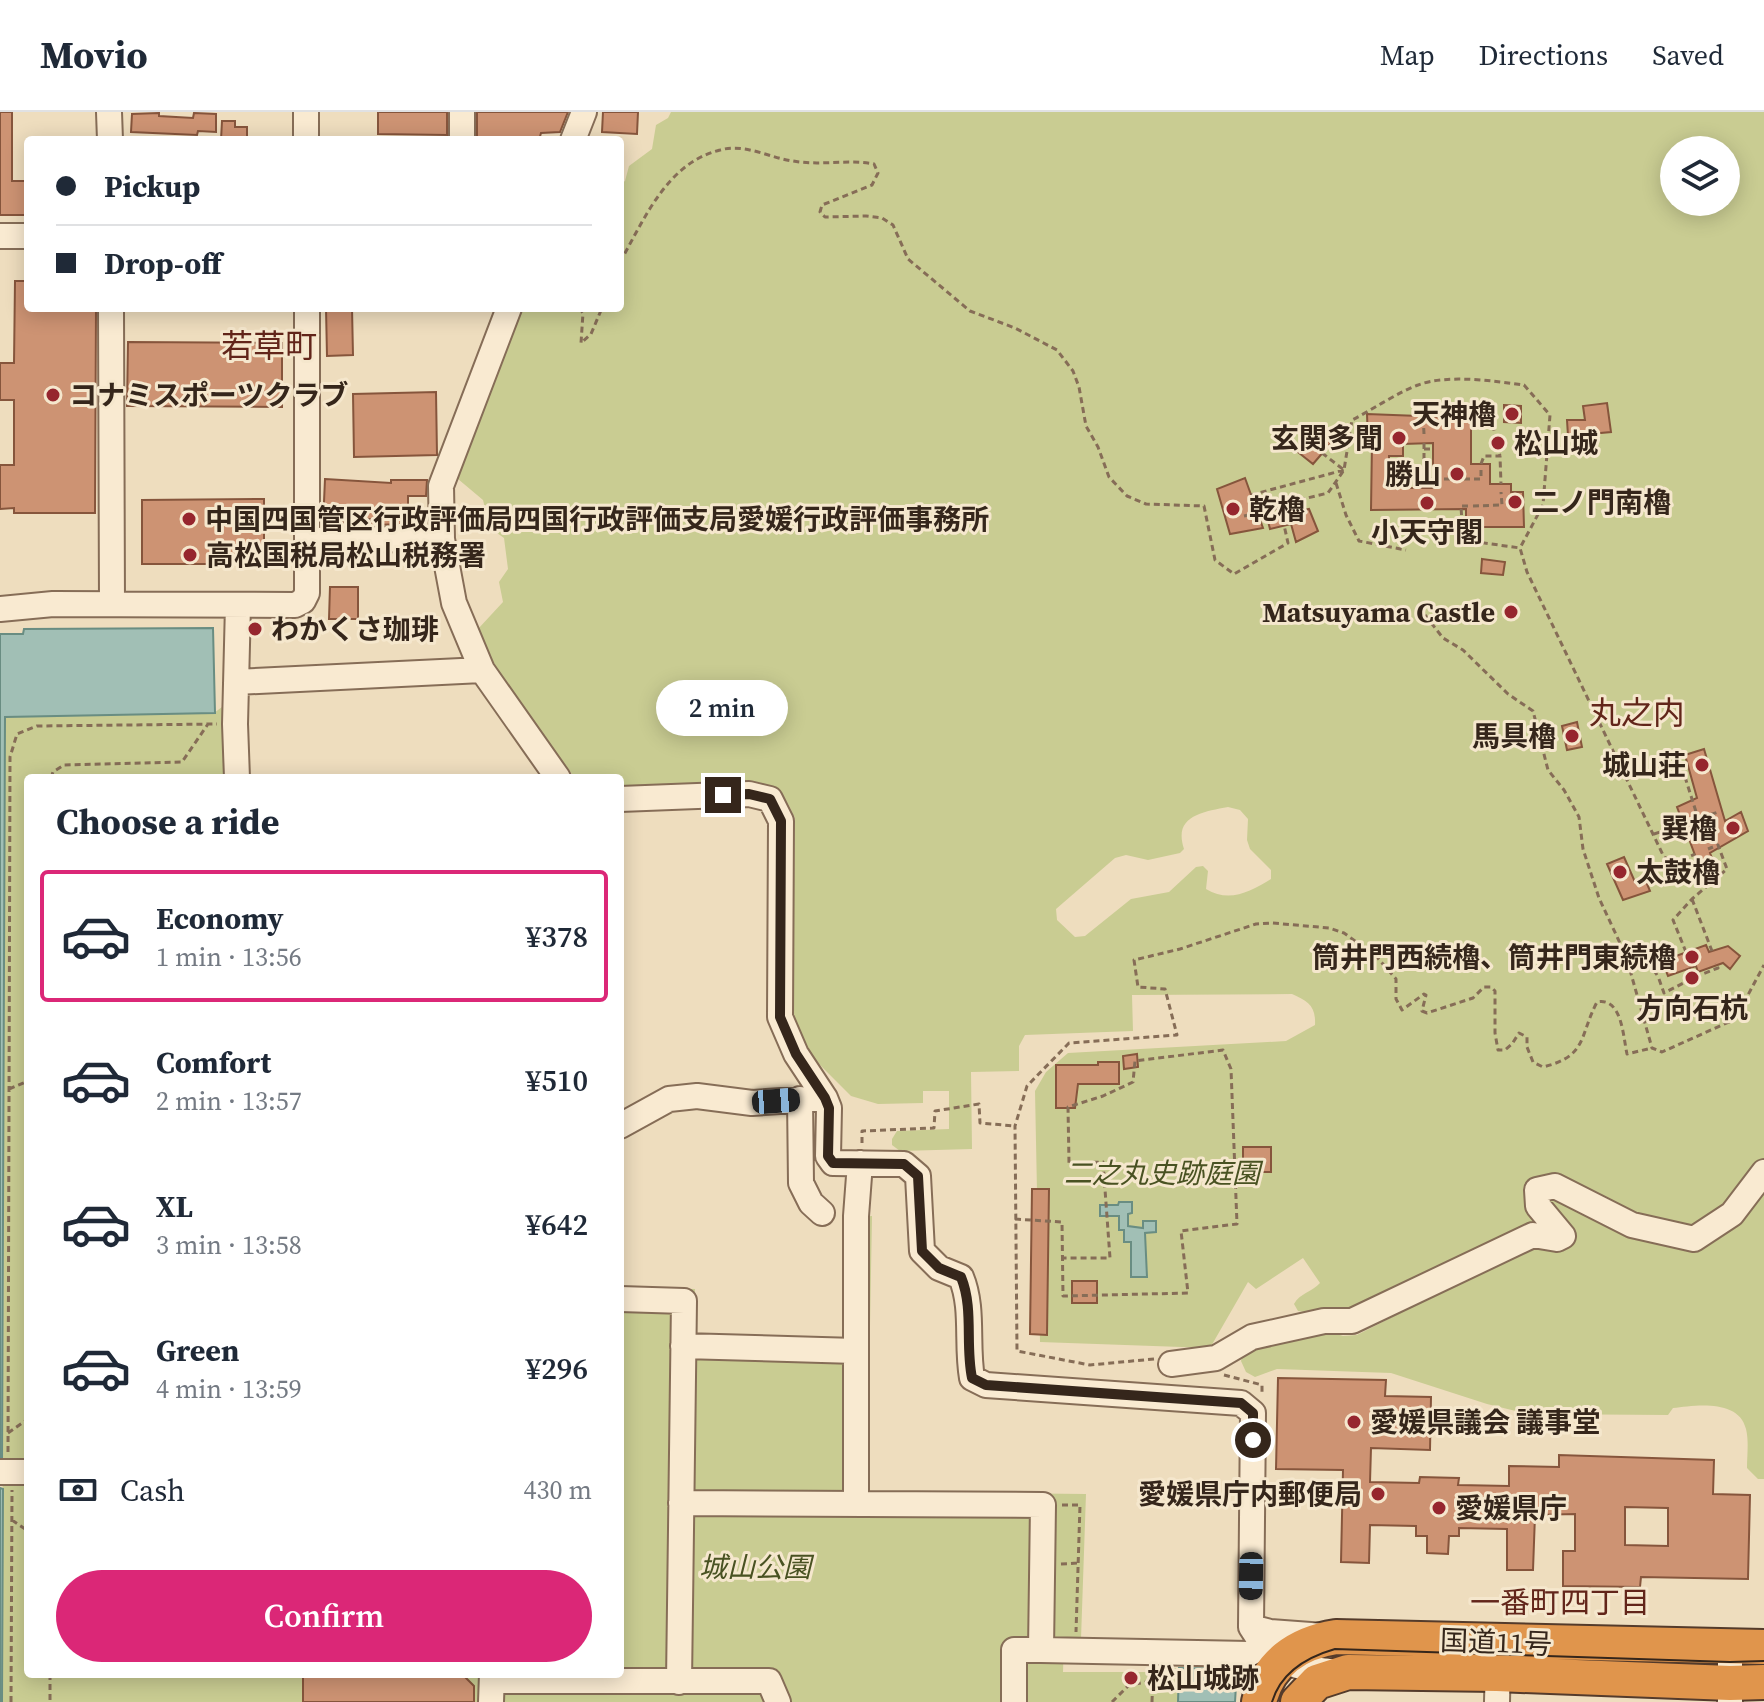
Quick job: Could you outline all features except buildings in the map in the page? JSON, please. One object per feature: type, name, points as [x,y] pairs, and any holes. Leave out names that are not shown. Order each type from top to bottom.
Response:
[{"type":"highway","name":"国道11号","points":[[1265,1645],[1308,1644],[1336,1637],[1497,1673],[1764,1647]]},
{"type":"highway","points":[[1259,1702],[1265,1682],[1265,1645]]},
{"type":"highway","name":"国道11号","points":[[1298,1702],[1317,1682],[1348,1672],[1497,1673],[1730,1693],[1764,1682]]},
{"type":"street","points":[[109,112],[110,136]]},
{"type":"street","points":[[306,112],[306,136]]},
{"type":"street","points":[[462,112],[462,136]]},
{"type":"street","points":[[575,136],[584,112]]},
{"type":"street","points":[[0,236],[24,236]]},
{"type":"street","points":[[111,312],[112,604]]},
{"type":"street","points":[[0,609],[53,604],[282,605],[297,604],[306,597],[307,312]]},
{"type":"street","points":[[507,312],[441,486],[442,539],[454,603],[482,670],[555,774]]},
{"type":"street","points":[[308,540],[442,539]]},
{"type":"street","points":[[237,774],[238,605]]},
{"type":"street","points":[[236,682],[482,670]]},
{"type":"street","points":[[624,799],[749,794],[770,799],[781,821],[780,1017],[796,1054],[829,1108],[828,1156],[833,1163],[904,1164],[918,1176],[922,1251],[939,1268],[961,1277],[967,1293],[968,1361],[972,1378],[986,1385],[1241,1403],[1253,1413],[1265,1645],[1287,1673],[1290,1702]]},
{"type":"street","points":[[624,1124],[669,1099],[697,1096],[733,1102],[825,1098]]},
{"type":"street","points":[[800,1099],[801,1183],[811,1203],[822,1213]]},
{"type":"street","points":[[856,1504],[856,1216],[860,1163]]},
{"type":"street","points":[[1171,1364],[1216,1358],[1252,1337],[1324,1321],[1352,1321],[1533,1235],[1557,1239],[1563,1236],[1538,1206],[1537,1190],[1555,1186],[1632,1225],[1694,1239],[1732,1214],[1764,1172]]},
{"type":"street","points":[[624,1299],[684,1301],[679,1682]]},
{"type":"street","points":[[683,1346],[856,1351]]},
{"type":"street","points":[[681,1503],[1043,1505],[1060,1646]]},
{"type":"street","points":[[1014,1702],[1014,1650],[1060,1646],[1249,1654],[1265,1645],[1270,1632],[1336,1637]]},
{"type":"street","points":[[1265,1645],[1313,1670],[1348,1672]]},
{"type":"street","points":[[1730,1648],[1730,1693]]},
{"type":"street","points":[[491,1686],[769,1681],[778,1702]]},
{"type":"path","points":[[624,255],[666,183],[685,167],[721,149],[757,151],[802,162],[874,164],[878,173],[872,185],[822,205],[820,212],[825,217],[882,218],[893,225],[908,259],[970,311],[1015,328],[1057,350],[1073,371],[1086,426],[1109,477],[1127,496],[1146,504],[1204,506],[1215,560],[1234,574],[1288,543],[1284,525]]},
{"type":"path","points":[[582,312],[581,343],[591,334],[600,312]]},
{"type":"path","points":[[1244,516],[1280,511],[1278,505],[1328,493],[1344,470],[1352,420],[1418,385],[1441,380],[1524,385],[1550,415],[1543,505],[1520,548],[1527,572],[1664,857],[1675,863],[1695,854]]},
{"type":"path","points":[[1424,434],[1423,413],[1436,413]]},
{"type":"path","points":[[1442,413],[1490,413],[1500,456],[1501,484]]},
{"type":"path","points":[[1424,443],[1424,475],[1433,479]]},
{"type":"path","points":[[1424,449],[1433,449]]},
{"type":"path","points":[[1322,453],[1344,470]]},
{"type":"path","points":[[1481,464],[1484,456],[1500,456]]},
{"type":"path","points":[[1251,495],[1344,470]]},
{"type":"path","points":[[1444,479],[1481,479],[1481,470]]},
{"type":"path","points":[[1336,483],[1346,515],[1359,541],[1406,550]]},
{"type":"path","points":[[1501,492],[1502,505],[1461,506],[1463,540],[1520,548]]},
{"type":"path","points":[[1425,615],[1443,638],[1463,650],[1508,694],[1533,711],[1548,770],[1579,817],[1583,849],[1599,898],[1626,956],[1652,1048]]},
{"type":"path","points":[[52,774],[64,765],[182,762],[208,724]]},
{"type":"path","points":[[11,1702],[12,1520],[8,1433],[10,757],[17,734],[37,726],[235,724]]},
{"type":"path","points":[[1625,774],[1685,777],[1698,818]]},
{"type":"path","points":[[1654,834],[1718,812]]},
{"type":"path","points":[[1686,952],[1673,920],[1727,869],[1718,845],[1708,849]]},
{"type":"path","points":[[1692,899],[1712,951]]},
{"type":"path","points":[[1171,1364],[1153,1359],[1090,1365],[1017,1351],[1015,1126],[1027,1086],[1069,1043],[1177,1035],[1165,989],[1138,987],[1134,960],[1180,949],[1256,924],[1329,928],[1344,933],[1376,956],[1396,979],[1396,999],[1402,1010],[1424,994],[1422,1011],[1427,1013],[1473,998],[1484,987],[1491,987],[1495,991],[1498,1050],[1505,1050],[1519,1033],[1527,1037],[1533,1062],[1543,1067],[1562,1062],[1576,1051],[1597,1002],[1605,1000],[1618,1014],[1627,1054],[1652,1048],[1662,1052],[1731,1021],[1764,965]]},
{"type":"path","points":[[1626,956],[1641,950],[1664,993],[1718,968],[1716,963]]},
{"type":"path","points":[[1692,968],[1695,977]]},
{"type":"path","points":[[1015,1219],[1062,1222],[1062,1258],[1063,1296],[1188,1293],[1181,1231],[1237,1224],[1231,1069],[1223,1050],[1135,1061],[1133,1082],[1068,1107],[1069,1163],[1103,1162],[1110,1258],[1062,1258]]},
{"type":"path","points":[[9,1089],[24,1083]]},
{"type":"path","points":[[860,1163],[862,1131],[934,1128],[935,1111],[979,1104],[980,1123],[1015,1126]]},
{"type":"path","points":[[1223,1375],[1262,1385]]},
{"type":"path","points":[[8,1433],[24,1422]]},
{"type":"path","points":[[1043,1505],[1080,1505],[1060,1646]]},
{"type":"path","points":[[12,1520],[24,1528]]},
{"type":"path","points":[[1152,1702],[1153,1664]]},
{"type":"path","points":[[50,1678],[50,1702]]},
{"type":"path","points":[[1112,1702],[1129,1685],[1152,1681]]},
{"type":"green space","name":"二之丸史跡庭園","points":[[671,112],[1764,112],[1764,1479],[1758,1479],[1747,1468],[1746,1429],[1742,1419],[1726,1408],[1673,1408],[1668,1415],[1528,1414],[1391,1373],[1277,1369],[1255,1377],[1246,1372],[1241,1361],[1249,1329],[1276,1318],[1290,1319],[1343,1336],[1357,1335],[1410,1308],[1414,1303],[1342,1313],[1298,1311],[1294,1304],[1297,1300],[1320,1283],[1303,1258],[1256,1289],[1248,1282],[1210,1348],[1040,1342],[1035,1091],[1046,1072],[1068,1053],[1286,1041],[1315,1025],[1314,1013],[1310,1005],[1292,994],[1132,995],[1133,1031],[1025,1035],[1019,1046],[1019,1071],[971,1072],[972,1149],[900,1151],[892,1145],[897,1131],[949,1129],[949,1091],[923,1091],[923,1103],[878,1104],[851,1096],[809,1054],[792,1009],[795,818],[782,795],[758,782],[624,788],[624,774],[572,774],[500,678],[478,629],[503,602],[499,582],[508,569],[504,538],[490,528],[483,500],[458,479],[520,312],[624,312],[624,182],[629,166],[652,149],[656,125],[668,118]],"holes":[[[1228,807],[1240,810],[1248,819],[1250,849],[1271,870],[1271,879],[1247,892],[1223,895],[1206,889],[1208,871],[1203,866],[1196,867],[1169,892],[1131,899],[1085,936],[1075,937],[1057,920],[1056,909],[1115,858],[1126,855],[1148,860],[1180,853],[1184,849],[1182,838],[1186,823],[1209,811]]]},
{"type":"green space","name":"城山公園","points":[[226,704],[227,774],[24,774],[24,1678],[624,1678],[624,1287],[695,1289],[693,1337],[848,1341],[842,1217],[872,1216],[867,1492],[1086,1494],[1081,1639],[1064,1639],[1063,1672],[1149,1672],[1158,1668],[1179,1668],[1178,1702],[2,1702],[5,716],[214,713]]},
{"type":"water","points":[[213,628],[215,713],[5,717],[0,1463],[0,634],[23,634],[24,629]]},
{"type":"water","points":[[1119,1202],[1132,1202],[1128,1226],[1143,1228],[1143,1221],[1156,1221],[1156,1232],[1145,1233],[1147,1277],[1131,1277],[1131,1242],[1124,1242],[1124,1230],[1119,1230],[1119,1216],[1100,1216],[1100,1205],[1118,1205]]},
{"type":"water","points":[[0,1488],[3,1489],[2,1702],[0,1702]]},
{"type":"water","points":[[1179,1668],[1237,1669],[1235,1702],[1178,1702]]},
{"type":"tram line","points":[[1272,1702],[1282,1682],[1296,1667],[1335,1649],[1764,1661]]},
{"type":"place","name":"コナミスポーツクラブ","points":[[53,395]]},
{"type":"place","name":"天神櫓","points":[[1512,414]]},
{"type":"place","name":"玄関多聞","points":[[1399,438]]},
{"type":"place","name":"松山城","points":[[1498,443]]},
{"type":"place","name":"勝山","points":[[1457,474]]},
{"type":"place","name":"二ノ門南櫓","points":[[1515,502]]},
{"type":"place","name":"小天守閣","points":[[1427,503]]},
{"type":"place","name":"乾櫓","points":[[1233,509]]},
{"type":"place","name":"中国四国管区行政評価局四国行政評価支局愛媛行政評価事務所","points":[[189,519]]},
{"type":"place","name":"高松国税局松山税務署","points":[[190,555]]},
{"type":"place","name":"Matsuyama Castle","points":[[1511,612]]},
{"type":"place","name":"わかくさ珈琲","points":[[255,629]]},
{"type":"place","name":"馬具櫓","points":[[1572,736]]},
{"type":"place","name":"城山荘","points":[[1702,765]]},
{"type":"place","name":"巽櫓","points":[[1733,828]]},
{"type":"place","name":"太鼓櫓","points":[[1620,872]]},
{"type":"place","name":"筒井門西続櫓、筒井門東続櫓","points":[[1692,957]]},
{"type":"place","name":"方向石杭","points":[[1692,978]]},
{"type":"place","name":"愛媛県議会 議事堂","points":[[1354,1422]]},
{"type":"place","name":"愛媛県庁内郵便局","points":[[1378,1494]]},
{"type":"place","name":"愛媛県庁","points":[[1439,1508]]},
{"type":"place","name":"松山城跡","points":[[1131,1678]]},
{"type":"district","name":"若草町","points":[[269,346]]},
{"type":"district","name":"丸之内","points":[[1637,713]]},
{"type":"district","name":"一番町四丁目","points":[[1560,1602]]},
{"type":"route","points":[[723,795],[749,794],[770,799],[781,821],[780,1017],[796,1054],[829,1108],[828,1156],[833,1163],[904,1164],[918,1176],[922,1251],[939,1268],[961,1277],[967,1293],[968,1361],[972,1378],[986,1385],[1241,1403],[1253,1413],[1253,1440]]}]
